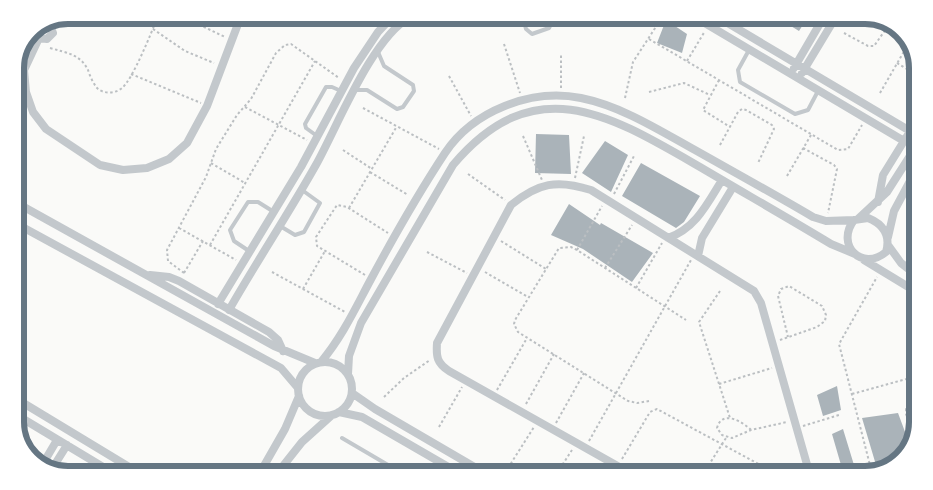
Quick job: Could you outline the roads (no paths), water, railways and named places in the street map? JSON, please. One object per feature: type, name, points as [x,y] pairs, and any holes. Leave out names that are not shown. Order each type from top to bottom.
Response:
[{"type":"street","points":[[34,40],[24,70],[26,92],[33,112],[46,129],[63,143],[100,165],[131,170],[147,168],[169,159],[187,144],[208,106],[238,24]]},
{"type":"street","points":[[218,304],[274,212],[341,91],[378,32],[385,24]]},
{"type":"street","points":[[229,310],[301,189],[352,94],[378,52],[401,24]]},
{"type":"street","points":[[705,24],[904,140]]},
{"type":"street","points":[[728,24],[909,130]]},
{"type":"street","points":[[790,74],[820,24]]},
{"type":"street","points":[[799,79],[832,24]]},
{"type":"street","points":[[38,36],[43,39],[51,37],[53,29],[52,27]]},
{"type":"street","points":[[341,91],[352,94]]},
{"type":"street","points":[[264,466],[285,429],[299,392],[303,374],[318,363],[338,340],[371,278],[446,152],[474,123],[497,109],[522,100],[561,96],[582,98],[608,106],[651,125],[813,216],[826,221],[868,218],[884,228],[888,241],[901,263],[909,269]]},
{"type":"street","points":[[283,466],[302,442],[348,404],[352,393],[348,374],[349,356],[361,323],[448,173],[470,145],[491,129],[515,117],[533,111],[561,109],[590,112],[646,136],[831,244],[858,256],[909,287]]},
{"type":"street","points":[[878,203],[881,180],[909,132]]},
{"type":"street","points":[[909,157],[878,203],[856,220],[847,234],[847,241],[858,256],[875,259],[886,252],[894,211],[909,183]]},
{"type":"street","points":[[667,237],[678,234],[696,221],[722,180]]},
{"type":"street","points":[[618,466],[440,365],[436,356],[437,343],[511,205],[526,193],[544,185],[574,185],[591,190],[754,291],[761,304],[780,366],[808,466]]},
{"type":"street","points":[[696,255],[702,238],[733,187]]},
{"type":"street","points":[[24,207],[283,351],[318,363],[331,362],[341,366],[348,374]]},
{"type":"street","points":[[24,228],[275,365],[290,377],[304,405],[312,412],[322,415],[335,414],[362,417],[447,466]]},
{"type":"street","points":[[148,275],[169,277],[274,335],[283,351]]},
{"type":"street","points":[[352,393],[375,409],[473,466]]},
{"type":"street","points":[[24,403],[127,466]]},
{"type":"street","points":[[24,420],[101,466]]},
{"type":"street","points":[[45,460],[57,440]]},
{"type":"street","points":[[55,464],[67,446]]},
{"type":"lane","points":[[525,24],[526,29],[532,34],[549,28],[551,24]]},
{"type":"lane","points":[[749,50],[738,70],[740,82],[795,114],[808,110],[818,90]]},
{"type":"lane","points":[[352,94],[358,89],[367,90],[398,109],[403,107],[414,90],[413,86],[384,66],[378,52]]},
{"type":"lane","points":[[317,136],[306,128],[305,124],[326,87],[332,86],[341,91]]},
{"type":"lane","points":[[278,225],[295,235],[304,232],[320,203],[301,189]]},
{"type":"lane","points":[[250,251],[234,241],[230,230],[248,202],[258,202],[274,212]]},
{"type":"lane","points":[[342,438],[390,466]]}]
